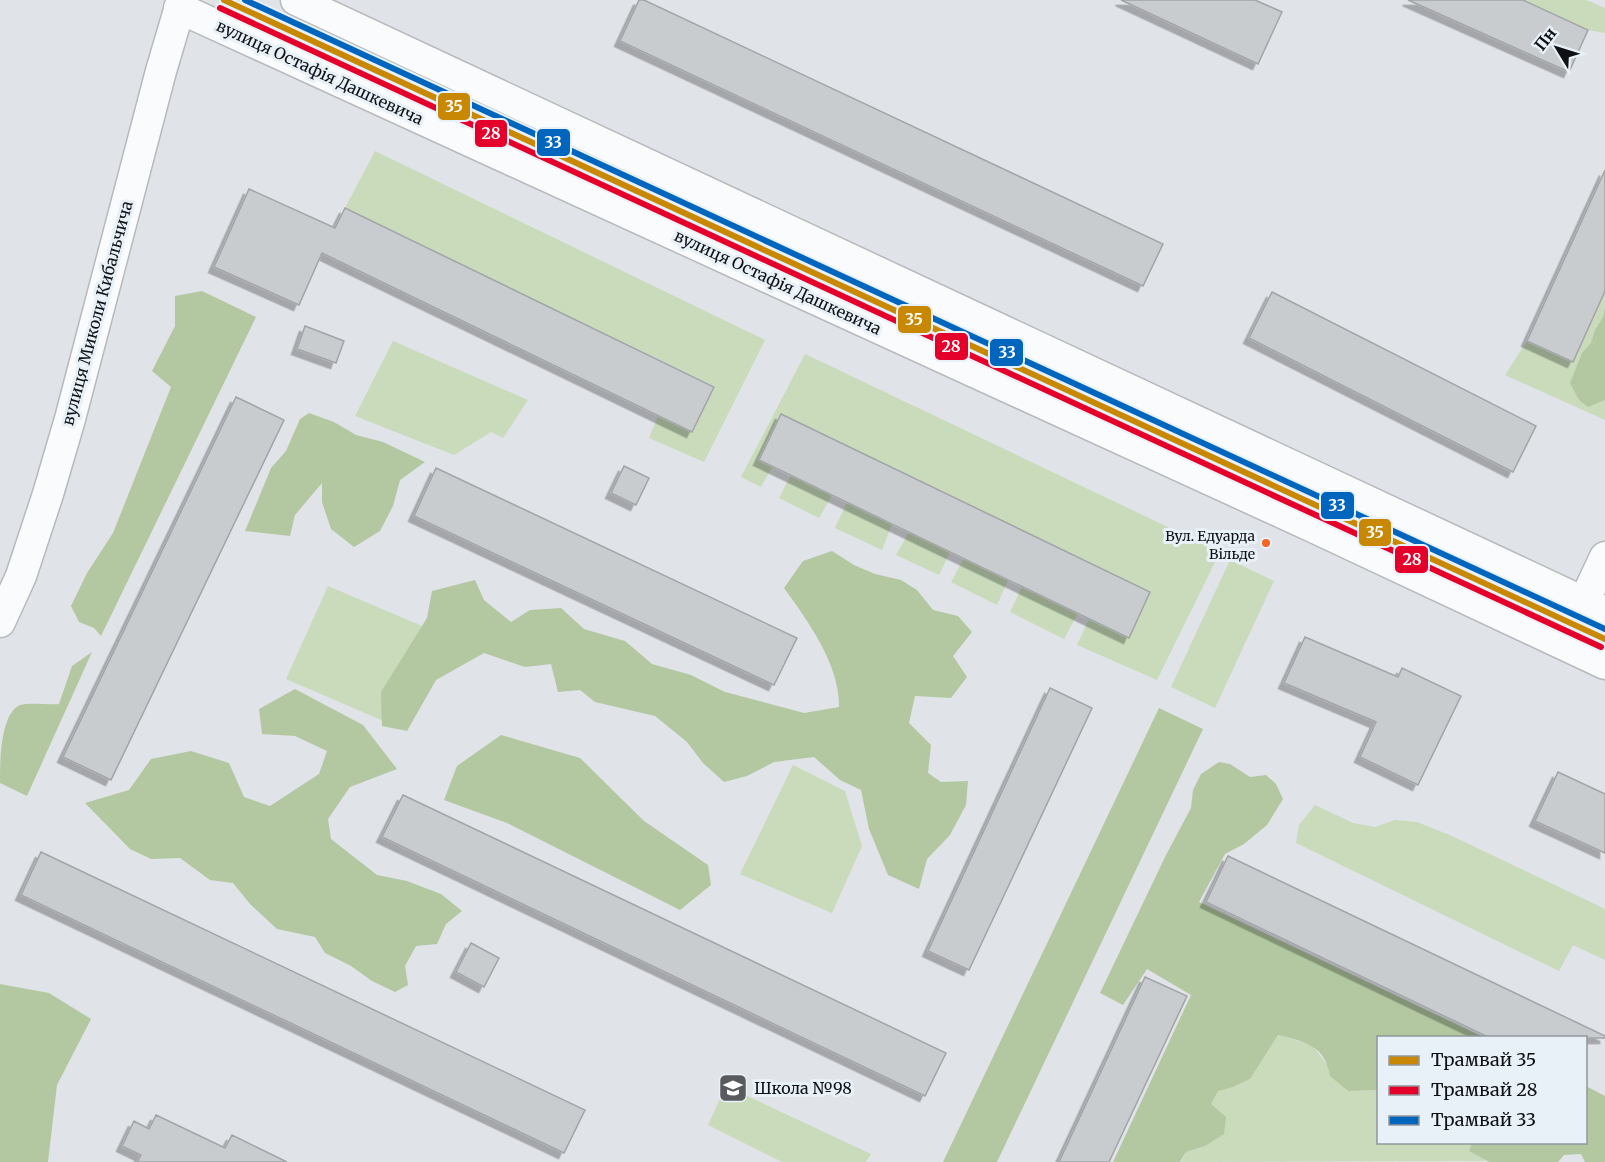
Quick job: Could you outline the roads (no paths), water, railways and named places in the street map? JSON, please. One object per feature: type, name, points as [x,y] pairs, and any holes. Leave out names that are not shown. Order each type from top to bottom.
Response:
[{"type":"street","points":[[296,0],[1594,607]]},
{"type":"street","name":"вулиця Миколи Кибальчича","points":[[0,622],[32,548],[48,494],[160,71],[181,4]]},
{"type":"street","name":"вулиця Остафія Дашкевича","points":[[181,4],[1605,664]]},
{"type":"street","points":[[1564,644],[1594,607],[1605,557]]},
{"type":"tram line","name":"35","points":[[224,0],[1605,639]]},
{"type":"tram line","name":"33","points":[[245,0],[1605,629]]},
{"type":"tram line","name":"28","points":[[220,8],[1601,647]]},
{"type":"place","name":"Вул. Едуарда Вільде","points":[[1266,543]]},
{"type":"place","name":"Школа №98","points":[[733,1088]]}]
